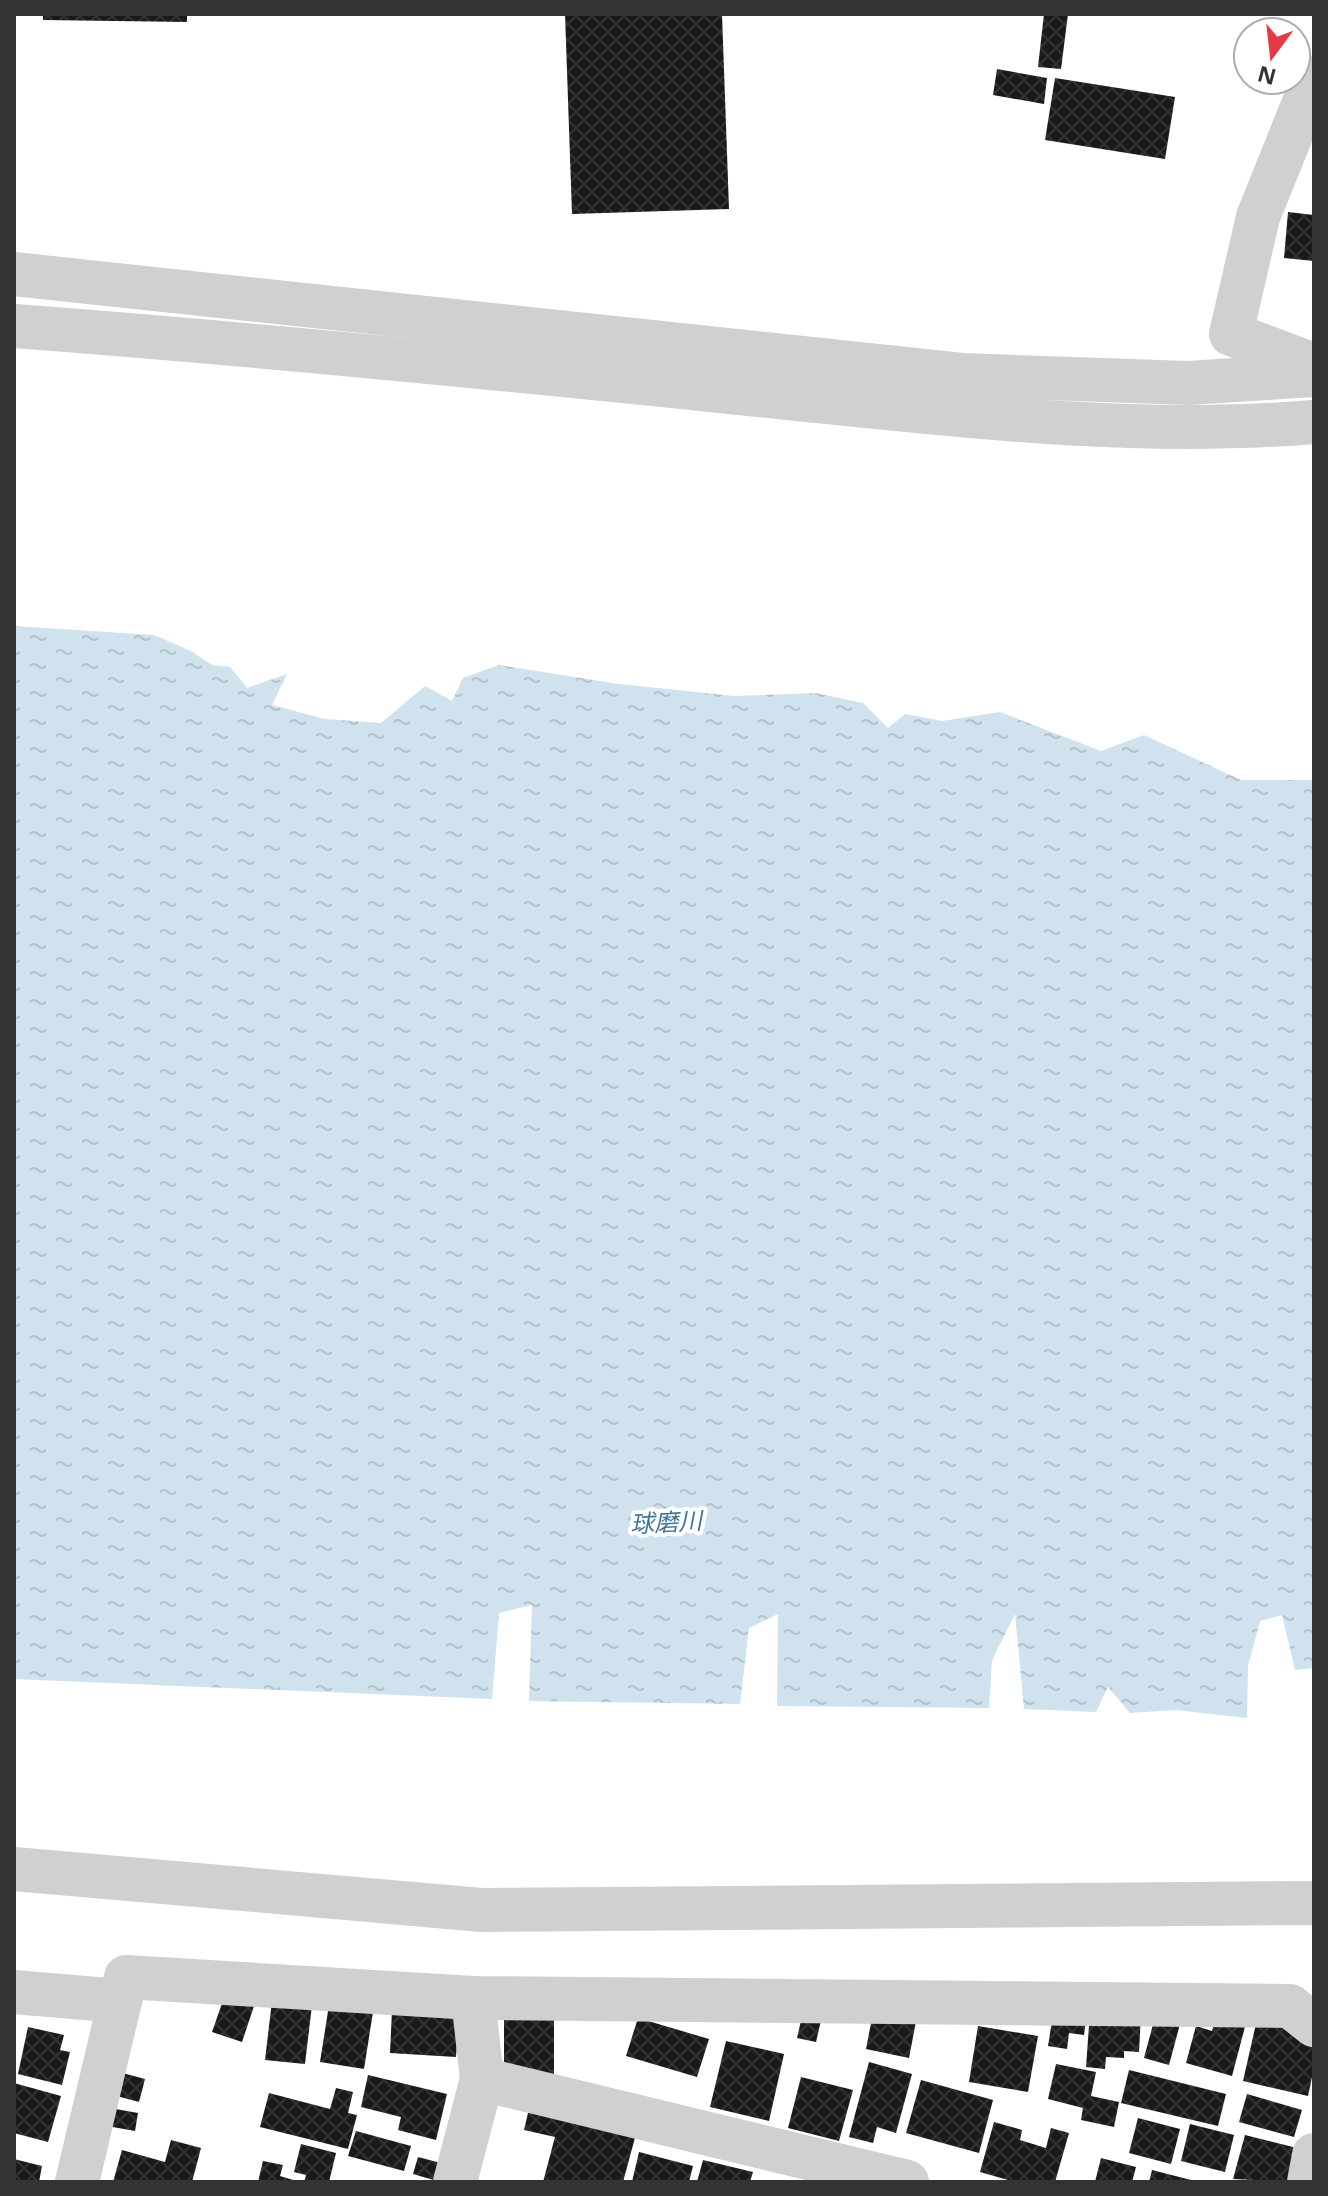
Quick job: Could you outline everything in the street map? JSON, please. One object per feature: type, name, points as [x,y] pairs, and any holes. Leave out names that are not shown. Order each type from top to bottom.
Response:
[{"type":"street","points":[[1314,78],[1258,217],[1231,334],[1314,365]]},
{"type":"street","points":[[14,274],[962,375],[1188,383],[1314,375]]},
{"type":"street","points":[[14,326],[261,344],[1064,426],[1242,428],[1314,422]]},
{"type":"street","points":[[14,1869],[482,1910],[1314,1903]]},
{"type":"street","points":[[77,2182],[126,1977],[473,1998],[1290,2006],[1314,2025]]},
{"type":"street","points":[[14,1992],[120,2001]]},
{"type":"street","points":[[455,2182],[482,2079],[473,1998]]},
{"type":"street","points":[[482,2079],[907,2182]]},
{"type":"street","points":[[1309,2182],[1314,2155]]},
{"type":"water","name":"球磨川","points":[[14,626],[154,635],[191,651],[212,665],[230,667],[247,688],[287,674],[272,705],[325,719],[381,723],[425,686],[452,701],[463,678],[499,665],[619,684],[734,696],[816,693],[863,703],[888,728],[905,714],[942,721],[1000,712],[1101,751],[1144,735],[1241,780],[1314,780],[1314,1668],[1295,1670],[1282,1615],[1260,1621],[1248,1666],[1247,1718],[1176,1710],[1130,1713],[1108,1687],[1096,1712],[1024,1709],[1015,1614],[992,1660],[989,1708],[777,1706],[778,1614],[749,1628],[740,1704],[529,1701],[532,1605],[499,1613],[492,1699],[14,1679]]},
{"type":"building","points":[[43,14],[187,14],[187,22],[43,20]]},
{"type":"building","points":[[565,14],[722,14],[729,209],[572,214]]},
{"type":"building","points":[[1044,14],[1068,14],[1061,69],[1038,67]]},
{"type":"building","points":[[997,69],[1047,78],[1044,104],[993,95]]},
{"type":"building","points":[[1055,78],[1175,97],[1165,159],[1045,140]]},
{"type":"building","points":[[1288,212],[1314,215],[1314,261],[1284,258]]},
{"type":"building","points":[[226,1992],[255,2003],[242,2042],[212,2032]]},
{"type":"building","points":[[272,2001],[312,2005],[305,2064],[265,2060]]},
{"type":"building","points":[[875,2003],[918,2011],[909,2058],[866,2049]]},
{"type":"building","points":[[329,2005],[373,2012],[364,2069],[320,2062]]},
{"type":"building","points":[[804,2008],[823,2012],[816,2042],[797,2038]]},
{"type":"building","points":[[392,2010],[459,2015],[456,2057],[390,2053]]},
{"type":"building","points":[[1090,2012],[1141,2015],[1139,2052],[1124,2051],[1124,2058],[1106,2057],[1105,2069],[1086,2067]]},
{"type":"building","points":[[1053,2015],[1086,2020],[1084,2035],[1069,2033],[1067,2049],[1048,2046]]},
{"type":"building","points":[[1258,2015],[1314,2043],[1314,2068],[1308,2096],[1243,2081]]},
{"type":"building","points":[[1216,2016],[1246,2023],[1232,2076],[1186,2063],[1196,2026],[1212,2031]]},
{"type":"building","points":[[504,2017],[554,2017],[554,2076],[504,2075]]},
{"type":"building","points":[[1155,2017],[1180,2024],[1169,2065],[1144,2058]]},
{"type":"building","points":[[638,2018],[709,2039],[697,2077],[626,2056]]},
{"type":"building","points":[[978,2026],[1038,2036],[1028,2092],[969,2082]]},
{"type":"building","points":[[28,2027],[64,2035],[60,2050],[70,2052],[62,2085],[18,2074]]},
{"type":"building","points":[[726,2041],[784,2054],[769,2121],[710,2107]]},
{"type":"building","points":[[869,2062],[912,2074],[896,2133],[877,2127],[873,2143],[849,2137]]},
{"type":"building","points":[[1056,2064],[1096,2072],[1091,2096],[1119,2102],[1114,2127],[1081,2120],[1083,2108],[1048,2099]]},
{"type":"building","points":[[1129,2070],[1226,2094],[1218,2126],[1121,2103]]},
{"type":"building","points":[[115,2071],[145,2079],[139,2102],[109,2094]]},
{"type":"building","points":[[368,2075],[447,2094],[436,2140],[398,2130],[401,2117],[361,2107]]},
{"type":"building","points":[[801,2077],[853,2090],[839,2141],[788,2128]]},
{"type":"building","points":[[921,2080],[993,2100],[979,2153],[906,2133]]},
{"type":"building","points":[[14,2083],[61,2096],[48,2142],[14,2133]]},
{"type":"building","points":[[336,2088],[353,2092],[348,2113],[357,2115],[348,2149],[260,2127],[269,2093],[330,2109]]},
{"type":"building","points":[[1247,2094],[1302,2110],[1294,2137],[1239,2122]]},
{"type":"building","points":[[532,2096],[636,2134],[623,2182],[543,2182],[555,2137],[524,2130]]},
{"type":"building","points":[[110,2108],[138,2113],[135,2131],[107,2126]]},
{"type":"building","points":[[1138,2118],[1180,2129],[1171,2164],[1129,2153]]},
{"type":"building","points":[[994,2122],[1022,2130],[1020,2140],[1046,2148],[1051,2128],[1069,2133],[1055,2182],[1015,2182],[980,2172]]},
{"type":"building","points":[[1190,2124],[1234,2135],[1225,2172],[1181,2161]]},
{"type":"building","points":[[356,2131],[411,2146],[404,2171],[348,2156]]},
{"type":"building","points":[[1245,2135],[1297,2148],[1289,2182],[1233,2179]]},
{"type":"building","points":[[171,2140],[201,2148],[192,2182],[113,2182],[122,2150],[165,2162]]},
{"type":"building","points":[[301,2144],[336,2153],[329,2182],[304,2182],[306,2175],[294,2172]]},
{"type":"building","points":[[639,2152],[693,2166],[689,2182],[632,2182]]},
{"type":"building","points":[[418,2157],[441,2163],[437,2181],[413,2174]]},
{"type":"building","points":[[1101,2158],[1136,2167],[1132,2182],[1095,2182]]},
{"type":"building","points":[[14,2159],[42,2166],[39,2182],[14,2182]]},
{"type":"building","points":[[703,2160],[753,2172],[750,2182],[697,2182]]},
{"type":"building","points":[[263,2161],[283,2165],[280,2176],[300,2182],[258,2182]]},
{"type":"building","points":[[1152,2170],[1195,2181],[1195,2182],[1149,2182]]}]
